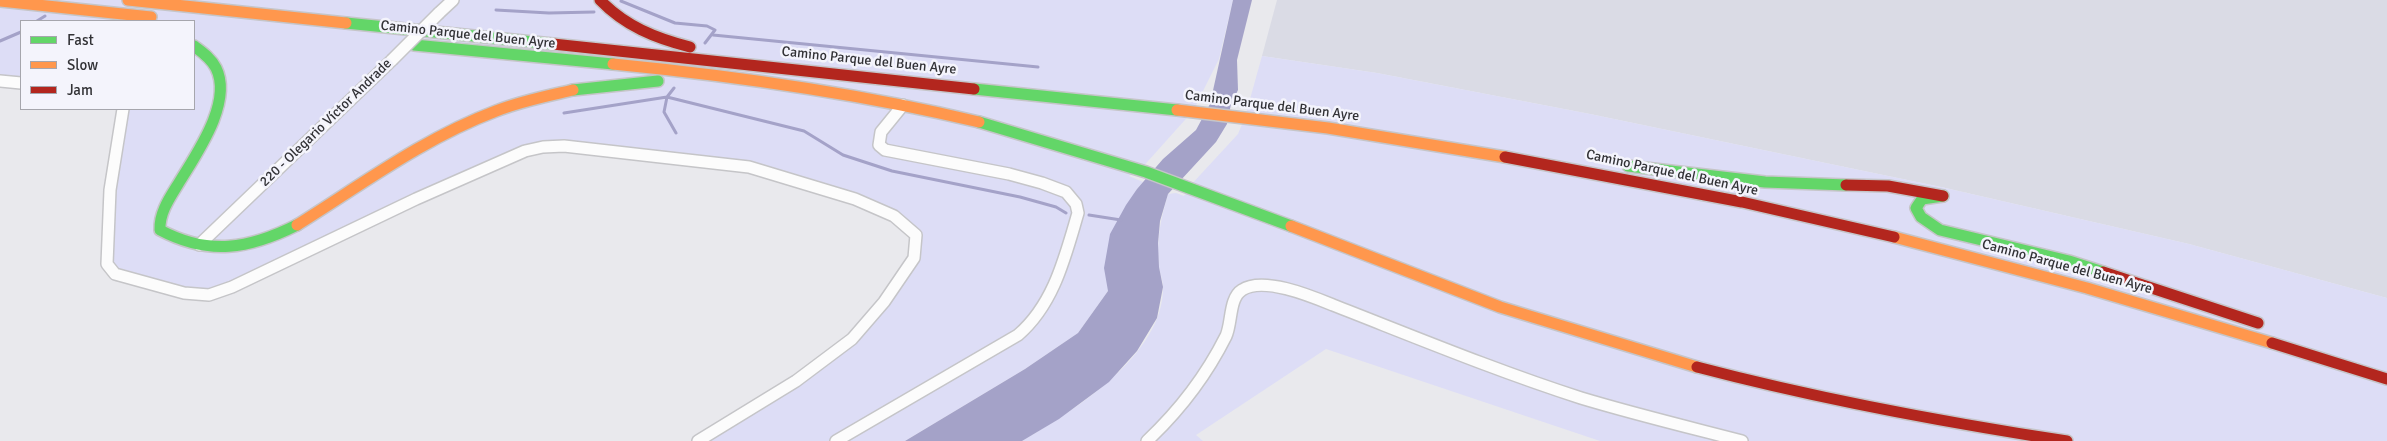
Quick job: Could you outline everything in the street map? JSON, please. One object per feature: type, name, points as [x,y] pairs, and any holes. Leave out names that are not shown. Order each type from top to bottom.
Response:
[{"type":"highway","name":"Camino Parque del Buen Ayre","points":[[128,0],[1245,116],[1394,136],[1519,158],[1695,193],[1905,240],[2106,293],[2387,379]]},
{"type":"highway","points":[[600,0],[617,19],[632,28],[665,41],[813,70]]},
{"type":"highway","points":[[0,1],[162,18]]},
{"type":"highway","points":[[35,4],[116,20]]},
{"type":"highway","name":"Camino Parque del Buen Ayre","points":[[389,42],[733,77],[810,88],[903,106],[1013,131],[1189,187],[1454,291],[1641,351],[1776,387],[1919,418],[2067,441]]},
{"type":"highway","points":[[195,47],[206,56],[215,68],[219,81],[219,106],[212,125],[159,222],[160,230],[169,237],[199,245],[229,247],[251,245],[271,239],[307,219],[412,151],[451,129],[499,109],[542,96],[587,86],[624,82],[670,81],[810,88]]},
{"type":"highway","points":[[1394,136],[1453,139],[1553,154]]},
{"type":"highway","points":[[1620,164],[1756,181],[1882,185],[1943,196],[1922,199],[1918,203],[1917,210],[1921,218],[1940,230],[2078,264],[2267,326]]},
{"type":"highway","points":[[2362,359],[2387,368]]},
{"type":"street","name":"220 - Olegario Víctor Andrade","points":[[199,245],[453,0]]},
{"type":"street","points":[[0,81],[20,84]]},
{"type":"street","points":[[836,441],[1018,335],[1033,324],[1045,306],[1078,213],[1076,204],[1066,192],[1042,183],[1009,174],[888,152],[879,142],[878,136],[883,127],[903,106]]},
{"type":"street","points":[[123,110],[110,190],[107,264],[115,274],[184,293],[210,295],[232,287],[416,199],[525,151],[543,147],[564,146],[749,168],[855,199],[894,216],[916,235],[914,258],[884,302],[852,339],[796,381],[698,441]]},
{"type":"street","points":[[1147,441],[1171,419],[1195,391],[1212,365],[1230,326],[1236,295],[1247,287],[1262,285],[1314,296],[1438,348],[1582,398],[1742,441]]},
{"type":"shaded area","points":[[0,0],[1233,0],[1219,59],[1193,111],[1140,170],[1129,176],[1143,182],[1137,189],[1108,291],[1078,333],[1025,369],[905,441],[698,441],[852,339],[914,258],[915,235],[894,216],[749,167],[543,147],[209,295],[115,274],[107,264],[123,110],[195,110],[195,20],[20,20],[20,83],[0,81]]},
{"type":"shaded area","points":[[1233,0],[1252,0],[1237,60],[1238,90],[1231,104],[1227,124],[1216,142],[1168,194],[1160,221],[1158,243],[1159,267],[1163,287],[1157,318],[1137,351],[1109,382],[1059,419],[1022,441],[905,441],[1025,369],[1078,333],[1108,291],[1104,268],[1110,234],[1126,205],[1163,159],[1196,130],[1210,104]]},
{"type":"shaded area","points":[[1277,0],[2387,0],[2387,298],[2189,244],[1941,187],[1590,114],[1377,73],[1262,56]]},
{"type":"shaded area","points":[[1262,56],[1377,73],[1590,114],[1941,187],[2189,244],[2387,298],[2387,441],[1600,441],[1326,349],[1196,435],[1203,441],[1022,441],[1066,414],[1112,378],[1132,358],[1149,336],[1159,312],[1163,287],[1159,268],[1158,247],[1161,220],[1168,194],[1176,193],[1184,196],[1189,187],[1238,134],[1245,117]]},
{"type":"waterway","points":[[621,1],[675,23],[707,26],[715,30],[705,43]]},
{"type":"waterway","points":[[496,10],[549,13],[594,12]]},
{"type":"waterway","points":[[39,20],[45,16]]},
{"type":"waterway","points":[[0,41],[20,32]]},
{"type":"waterway","points":[[713,35],[1038,67]]},
{"type":"waterway","points":[[667,97],[674,88]]},
{"type":"waterway","points":[[564,113],[667,97]]},
{"type":"waterway","points":[[667,97],[804,131],[843,155],[892,171],[1020,197],[1056,207],[1066,213]]},
{"type":"waterway","points":[[667,97],[664,112],[676,133]]},
{"type":"waterway","points":[[1089,215],[1121,220]]},
{"type":"traffic: fast","points":[[346,23],[553,44]]},
{"type":"traffic: fast","points":[[414,45],[613,64]]},
{"type":"traffic: fast","points":[[195,47],[213,63],[217,71],[220,85],[219,101],[208,133],[164,210],[160,219],[160,230],[177,239],[194,244],[211,247],[229,247],[264,240],[297,225]]},
{"type":"traffic: fast","points":[[573,90],[658,81]]},
{"type":"traffic: fast","points":[[974,89],[1177,110]]},
{"type":"traffic: fast","points":[[979,122],[1146,172],[1291,226]]},
{"type":"traffic: fast","points":[[1628,166],[1765,182],[1846,185]]},
{"type":"traffic: fast","points":[[1943,196],[1922,199],[1916,208],[1921,217],[1940,230],[2069,261],[2103,272]]},
{"type":"traffic: slow","points":[[128,0],[346,23]]},
{"type":"traffic: slow","points":[[0,1],[151,17]]},
{"type":"traffic: slow","points":[[613,64],[705,74],[843,93],[979,122]]},
{"type":"traffic: slow","points":[[297,225],[396,162],[461,126],[495,111],[532,99],[573,90]]},
{"type":"traffic: slow","points":[[1177,110],[1328,128],[1505,157]]},
{"type":"traffic: slow","points":[[1291,226],[1500,307],[1697,367]]},
{"type":"traffic: slow","points":[[1894,237],[2087,288],[2272,343]]},
{"type":"traffic: jam","points":[[600,0],[619,18],[641,31],[690,47]]},
{"type":"traffic: jam","points":[[553,44],[974,89]]},
{"type":"traffic: jam","points":[[1505,157],[1742,202],[1894,237]]},
{"type":"traffic: jam","points":[[1846,185],[1888,186],[1943,196]]},
{"type":"traffic: jam","points":[[2103,272],[2258,323]]},
{"type":"traffic: jam","points":[[2272,343],[2387,379]]},
{"type":"traffic: jam","points":[[1697,367],[1788,390],[1880,410],[2067,441]]}]
